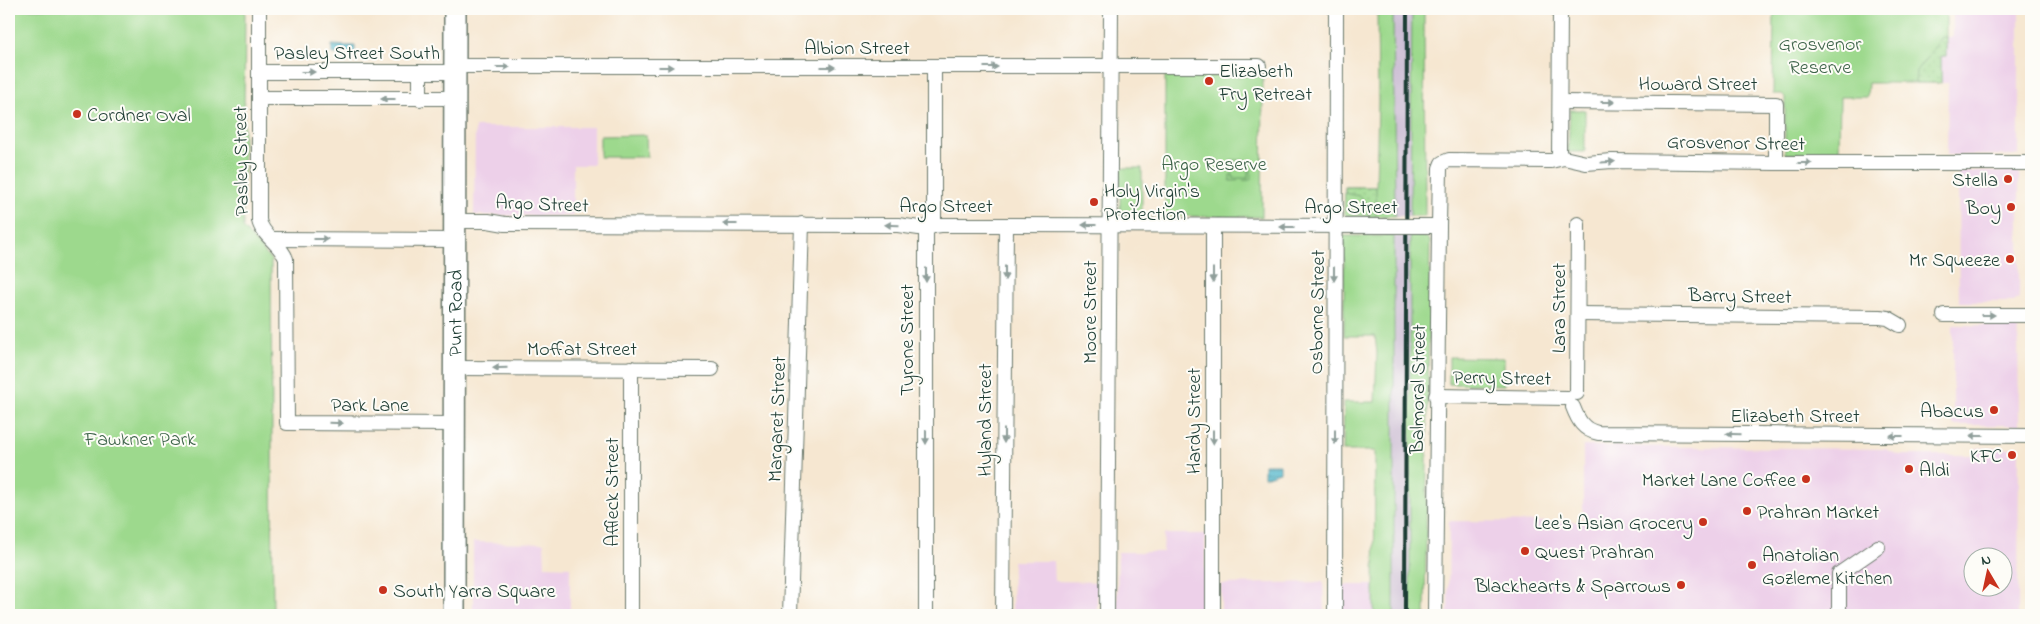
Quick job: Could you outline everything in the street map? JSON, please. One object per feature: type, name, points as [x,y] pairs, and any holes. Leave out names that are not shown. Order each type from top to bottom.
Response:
[{"type":"highway","name":"Punt Road","points":[[454,615],[453,231],[455,9]]},
{"type":"street","name":"Pasley Street","points":[[258,9],[259,220],[261,227],[284,253],[286,259],[287,423]]},
{"type":"street","name":"Moore Street","points":[[1107,615],[1111,9]]},
{"type":"street","name":"Osborne Street","points":[[1335,615],[1336,9]]},
{"type":"street","points":[[1560,9],[1560,158]]},
{"type":"street","name":"Albion Street","points":[[454,69],[1259,66]]},
{"type":"street","name":"Tyrone Street","points":[[926,615],[926,232],[934,218],[934,67]]},
{"type":"street","name":"Pasley Street South","points":[[259,72],[420,72],[454,69]]},
{"type":"street","points":[[420,72],[420,99]]},
{"type":"street","points":[[259,98],[454,98]]},
{"type":"street","name":"Howard Street","points":[[1560,102],[1776,104],[1776,163]]},
{"type":"street","name":"Grosvenor Street","points":[[1442,163],[1449,160],[1552,161],[1560,158],[1586,163],[1612,161],[2031,163]]},
{"type":"street","name":"Balmoral Street","points":[[1435,615],[1436,396],[1440,168],[1442,163]]},
{"type":"street","name":"Argo Street","points":[[272,240],[453,231],[488,221],[505,224],[802,224],[898,225],[919,228],[941,225],[1006,224],[1439,226]]},
{"type":"street","name":"Margaret Street","points":[[790,615],[802,224]]},
{"type":"street","name":"Hyland Street","points":[[1003,615],[1006,224]]},
{"type":"street","name":"Lara Street","points":[[1572,399],[1578,314],[1578,224]]},
{"type":"street","name":"Hardy Street","points":[[1213,226],[1213,615]]},
{"type":"street","name":"Barry Street","points":[[1578,314],[1880,317],[1888,318],[1900,325]]},
{"type":"street","points":[[1944,315],[2031,315]]},
{"type":"street","name":"Moffat Street","points":[[453,368],[712,369]]},
{"type":"street","name":"Affleck Street","points":[[631,615],[632,368]]},
{"type":"street","name":"Perry Street","points":[[1436,396],[1572,399]]},
{"type":"street","name":"Elizabeth Street","points":[[1572,399],[1581,424],[1591,432],[1598,433],[2031,436]]},
{"type":"street","name":"Park Lane","points":[[287,423],[454,424]]},
{"type":"street","points":[[1839,615],[1839,574],[1878,547]]},
{"type":"shaded area","points":[[1393,9],[1412,9],[1410,216],[1395,216]]},
{"type":"shaded area","points":[[1953,9],[2019,9],[2019,155],[1947,155],[1948,83],[1941,83],[1941,56],[1946,56],[1946,37],[1953,37]]},
{"type":"shaded area","points":[[475,127],[593,127],[593,165],[573,165],[573,216],[474,215]]},
{"type":"shaded area","points":[[1958,172],[2019,172],[2019,298],[2014,302],[1959,302]]},
{"type":"shaded area","points":[[1394,236],[1410,236],[1410,615],[1394,615]]},
{"type":"shaded area","points":[[1953,325],[2015,326],[2018,329],[2019,425],[1953,425]]},
{"type":"shaded area","points":[[1583,446],[1885,449],[1899,455],[1976,455],[1976,448],[2019,448],[2018,615],[1448,615],[1449,521],[1583,522]]},
{"type":"shaded area","points":[[1164,534],[1205,534],[1205,615],[1117,615],[1118,552],[1163,552]]},
{"type":"shaded area","points":[[473,542],[544,543],[545,566],[570,567],[570,615],[473,615]]},
{"type":"shaded area","points":[[1013,561],[1053,561],[1054,581],[1097,582],[1097,615],[1012,615]]},
{"type":"shaded area","points":[[1323,582],[1324,615],[1221,615],[1221,584]]},
{"type":"shaded area","points":[[1343,585],[1374,585],[1374,615],[1343,615]]},
{"type":"green space","name":"Fawkner Park","points":[[9,9],[245,9],[243,228],[271,260],[273,615],[9,615]]},
{"type":"green space","points":[[1377,9],[1393,9],[1395,216],[1347,216],[1344,213],[1345,187],[1376,187],[1378,102]]},
{"type":"green space","points":[[1412,9],[1424,9],[1425,216],[1410,216]]},
{"type":"green space","name":"Grosvenor Reserve","points":[[1774,9],[1946,9],[1946,56],[1941,56],[1941,83],[1868,83],[1867,97],[1840,97],[1839,154],[1785,154],[1785,97],[1782,94],[1773,94]]},
{"type":"green space","points":[[1942,37],[1946,37],[1946,56],[1941,56],[1941,83],[1915,83],[1916,72]]},
{"type":"green space","name":"Argo Reserve","points":[[1165,76],[1263,76],[1262,217],[1165,216]]},
{"type":"green space","points":[[1570,110],[1585,110],[1585,152],[1568,152]]},
{"type":"green space","points":[[646,135],[647,157],[600,157],[600,136]]},
{"type":"green space","points":[[1230,160],[1251,160],[1251,180],[1230,181],[1230,175],[1233,174],[1233,178],[1248,178],[1248,162],[1233,163],[1233,170],[1230,170]]},
{"type":"green space","points":[[1120,168],[1142,168],[1142,217],[1120,216]]},
{"type":"green space","points":[[1345,187],[1376,187],[1376,217],[1370,217],[1363,199],[1359,196],[1345,193]]},
{"type":"green space","points":[[1344,236],[1394,236],[1394,615],[1374,615],[1375,451],[1343,451],[1344,402],[1375,402],[1377,353],[1375,336],[1344,336]]},
{"type":"green space","points":[[1410,236],[1426,237],[1430,241],[1425,615],[1410,615]]},
{"type":"green space","points":[[1449,357],[1504,358],[1504,385],[1449,384]]},
{"type":"water","points":[[332,45],[355,46],[355,54],[332,54]]},
{"type":"water","points":[[1264,464],[1280,464],[1280,472],[1264,477]]},
{"type":"railway","points":[[1405,615],[1407,9]]},
{"type":"place","name":"Elizabeth Fry Retreat","points":[[1209,81]]},
{"type":"place","name":"Cordner Oval","points":[[77,114]]},
{"type":"place","name":"Stella","points":[[2008,179]]},
{"type":"place","name":"Holy Virgin's Protection","points":[[1094,202]]},
{"type":"place","name":"Boy","points":[[2011,207]]},
{"type":"place","name":"Mr Squeeze","points":[[2010,259]]},
{"type":"place","name":"Abacus","points":[[1994,410]]},
{"type":"place","name":"KFC","points":[[2012,455]]},
{"type":"place","name":"Aldi","points":[[1909,469]]},
{"type":"place","name":"Market Lane Coffee","points":[[1806,479]]},
{"type":"place","name":"Prahran Market","points":[[1747,511]]},
{"type":"place","name":"Lee's Asian Grocery","points":[[1703,522]]},
{"type":"place","name":"Quest Prahran","points":[[1525,551]]},
{"type":"place","name":"Anatolian Gozleme Kitchen","points":[[1752,565]]},
{"type":"place","name":"Blackhearts & Sparrows","points":[[1681,585]]},
{"type":"place","name":"South Yarra Square","points":[[383,590]]}]
